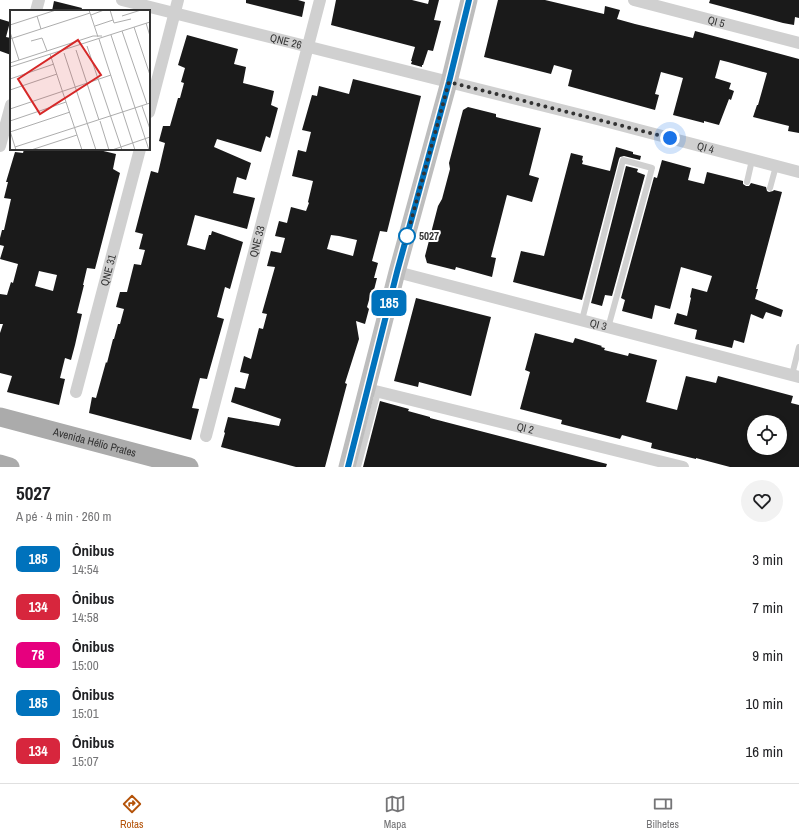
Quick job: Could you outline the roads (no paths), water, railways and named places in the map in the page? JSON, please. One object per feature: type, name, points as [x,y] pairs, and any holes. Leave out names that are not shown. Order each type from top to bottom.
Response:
[{"type":"main road","points":[[348,467],[372,390],[397,272],[449,82],[469,0]]},
{"type":"main road","name":"Avenida Hélio Prates","points":[[0,416],[179,466]]},
{"type":"main road","points":[[0,464],[10,467]]},
{"type":"street","points":[[36,10],[39,0]]},
{"type":"street","name":"QNE 26","points":[[122,0],[449,82]]},
{"type":"street","points":[[150,108],[178,0]]},
{"type":"street","name":"QNE 33","points":[[206,436],[320,0]]},
{"type":"street","name":"QI 5","points":[[634,0],[799,42]]},
{"type":"street","name":"QI 4","points":[[449,82],[799,172]]},
{"type":"street","points":[[0,146],[10,108]]},
{"type":"street","name":"QNE 31","points":[[76,392],[140,150]]},
{"type":"street","name":"QI 3","points":[[397,272],[795,376]]},
{"type":"street","name":"QI 2","points":[[372,390],[683,467]]},
{"type":"lane","points":[[582,320],[623,160],[652,168],[608,328]]},
{"type":"lane","points":[[747,182],[752,160]]},
{"type":"lane","points":[[770,188],[776,166]]},
{"type":"lane","points":[[795,376],[799,347]]},
{"type":"lane","points":[[358,467],[372,390]]},
{"type":"place","name":"5027","points":[[407,236]]}]
